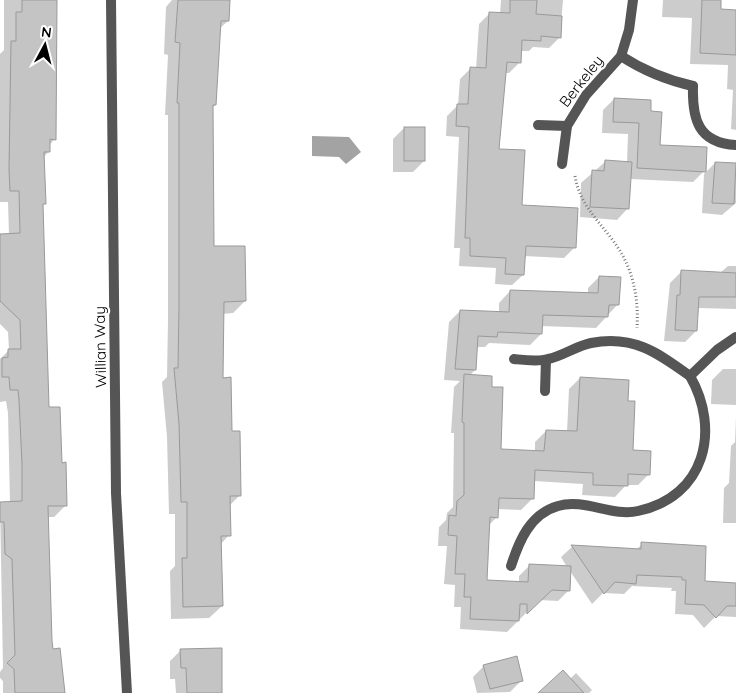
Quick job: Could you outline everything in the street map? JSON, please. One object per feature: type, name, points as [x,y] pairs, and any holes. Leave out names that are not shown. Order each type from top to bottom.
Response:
[{"type":"street","name":"Willian Way","points":[[111,0],[116,493],[127,693]]},
{"type":"street","name":"Berkeley","points":[[562,164],[567,126],[586,94],[621,56],[629,30],[633,0]]},
{"type":"street","name":"Berkeley","points":[[621,56],[646,71],[669,80],[693,86],[692,109],[702,131],[717,142],[736,145]]},
{"type":"street","name":"Berkeley","points":[[538,125],[567,126]]},
{"type":"street","points":[[690,376],[717,350],[736,337]]},
{"type":"street","points":[[511,566],[525,532],[544,513],[558,506],[571,504],[622,512],[637,512],[655,506],[684,486],[696,470],[706,439],[704,410],[698,390],[690,376],[658,353],[634,343],[621,341],[591,343],[546,360],[514,359]]},
{"type":"street","points":[[545,391],[546,360]]},
{"type":"path","points":[[562,164],[573,168],[580,196],[613,239],[630,271],[636,286],[637,301],[637,325],[634,343]]},
{"type":"shaded area","points":[[312,136],[349,137],[361,152],[346,164],[339,157],[312,156]]},
{"type":"building","points":[[22,0],[57,0],[56,140],[50,139],[50,152],[44,152],[46,204],[43,204],[49,407],[60,407],[62,463],[66,462],[67,506],[48,506],[52,641],[53,649],[60,648],[65,693],[15,693],[14,669],[7,663],[15,655],[12,559],[5,554],[4,522],[0,522],[0,502],[22,501],[22,464],[18,390],[10,390],[9,377],[2,377],[2,358],[8,357],[8,349],[21,349],[20,320],[0,301],[0,234],[20,233],[19,191],[10,191],[9,169],[11,41],[16,41],[16,12],[22,12]]},
{"type":"building","points":[[178,0],[230,0],[229,21],[221,21],[216,105],[213,105],[214,246],[245,246],[246,301],[224,302],[223,378],[231,377],[232,431],[240,431],[241,496],[230,496],[231,536],[221,536],[223,606],[183,607],[182,558],[187,558],[187,502],[181,502],[179,424],[174,368],[178,368],[179,307],[179,103],[177,103],[180,43],[175,42]]},
{"type":"building","points":[[510,0],[537,0],[536,14],[562,16],[561,38],[541,36],[541,41],[522,40],[521,63],[507,62],[499,149],[525,150],[522,205],[578,208],[576,248],[526,246],[524,275],[505,274],[506,258],[470,256],[470,238],[465,238],[469,127],[456,126],[457,104],[468,104],[470,67],[486,68],[489,12],[510,13]]},
{"type":"building","points":[[702,0],[721,0],[721,9],[736,10],[736,55],[700,53]]},
{"type":"building","points":[[614,98],[651,100],[651,111],[662,112],[660,145],[707,147],[706,172],[637,168],[639,123],[613,122]]},
{"type":"building","points":[[404,127],[425,127],[425,161],[404,161]]},
{"type":"building","points":[[605,160],[632,162],[629,209],[590,207],[592,170],[604,171]]},
{"type":"building","points":[[715,162],[736,163],[734,204],[712,203]]},
{"type":"building","points":[[681,270],[736,273],[736,297],[699,297],[697,331],[675,330]]},
{"type":"building","points":[[599,276],[621,277],[619,305],[609,305],[608,317],[543,315],[542,334],[498,332],[497,337],[478,336],[476,370],[455,369],[460,310],[509,312],[510,290],[598,293]]},
{"type":"building","points":[[464,374],[492,376],[492,387],[503,387],[501,449],[544,451],[546,430],[577,431],[580,377],[629,380],[628,401],[635,401],[633,450],[651,451],[650,475],[628,474],[628,486],[593,485],[593,473],[535,470],[534,499],[499,498],[498,518],[490,517],[487,580],[528,582],[529,564],[571,566],[570,591],[552,590],[527,614],[527,604],[520,604],[519,621],[470,619],[471,597],[464,597],[465,574],[455,574],[457,536],[448,535],[449,515],[456,516],[457,501],[464,495],[464,423],[462,422]]},
{"type":"building","points":[[641,542],[706,546],[705,581],[736,583],[736,606],[727,606],[716,618],[704,605],[685,604],[686,580],[682,580],[682,577],[637,575],[636,584],[615,582],[604,594],[571,545],[641,549]]},
{"type":"building","points":[[222,648],[222,693],[187,693],[186,668],[181,668],[180,649]]},
{"type":"building","points":[[517,656],[523,681],[490,689],[483,665]]},
{"type":"building","points":[[563,670],[584,693],[538,693]]}]
